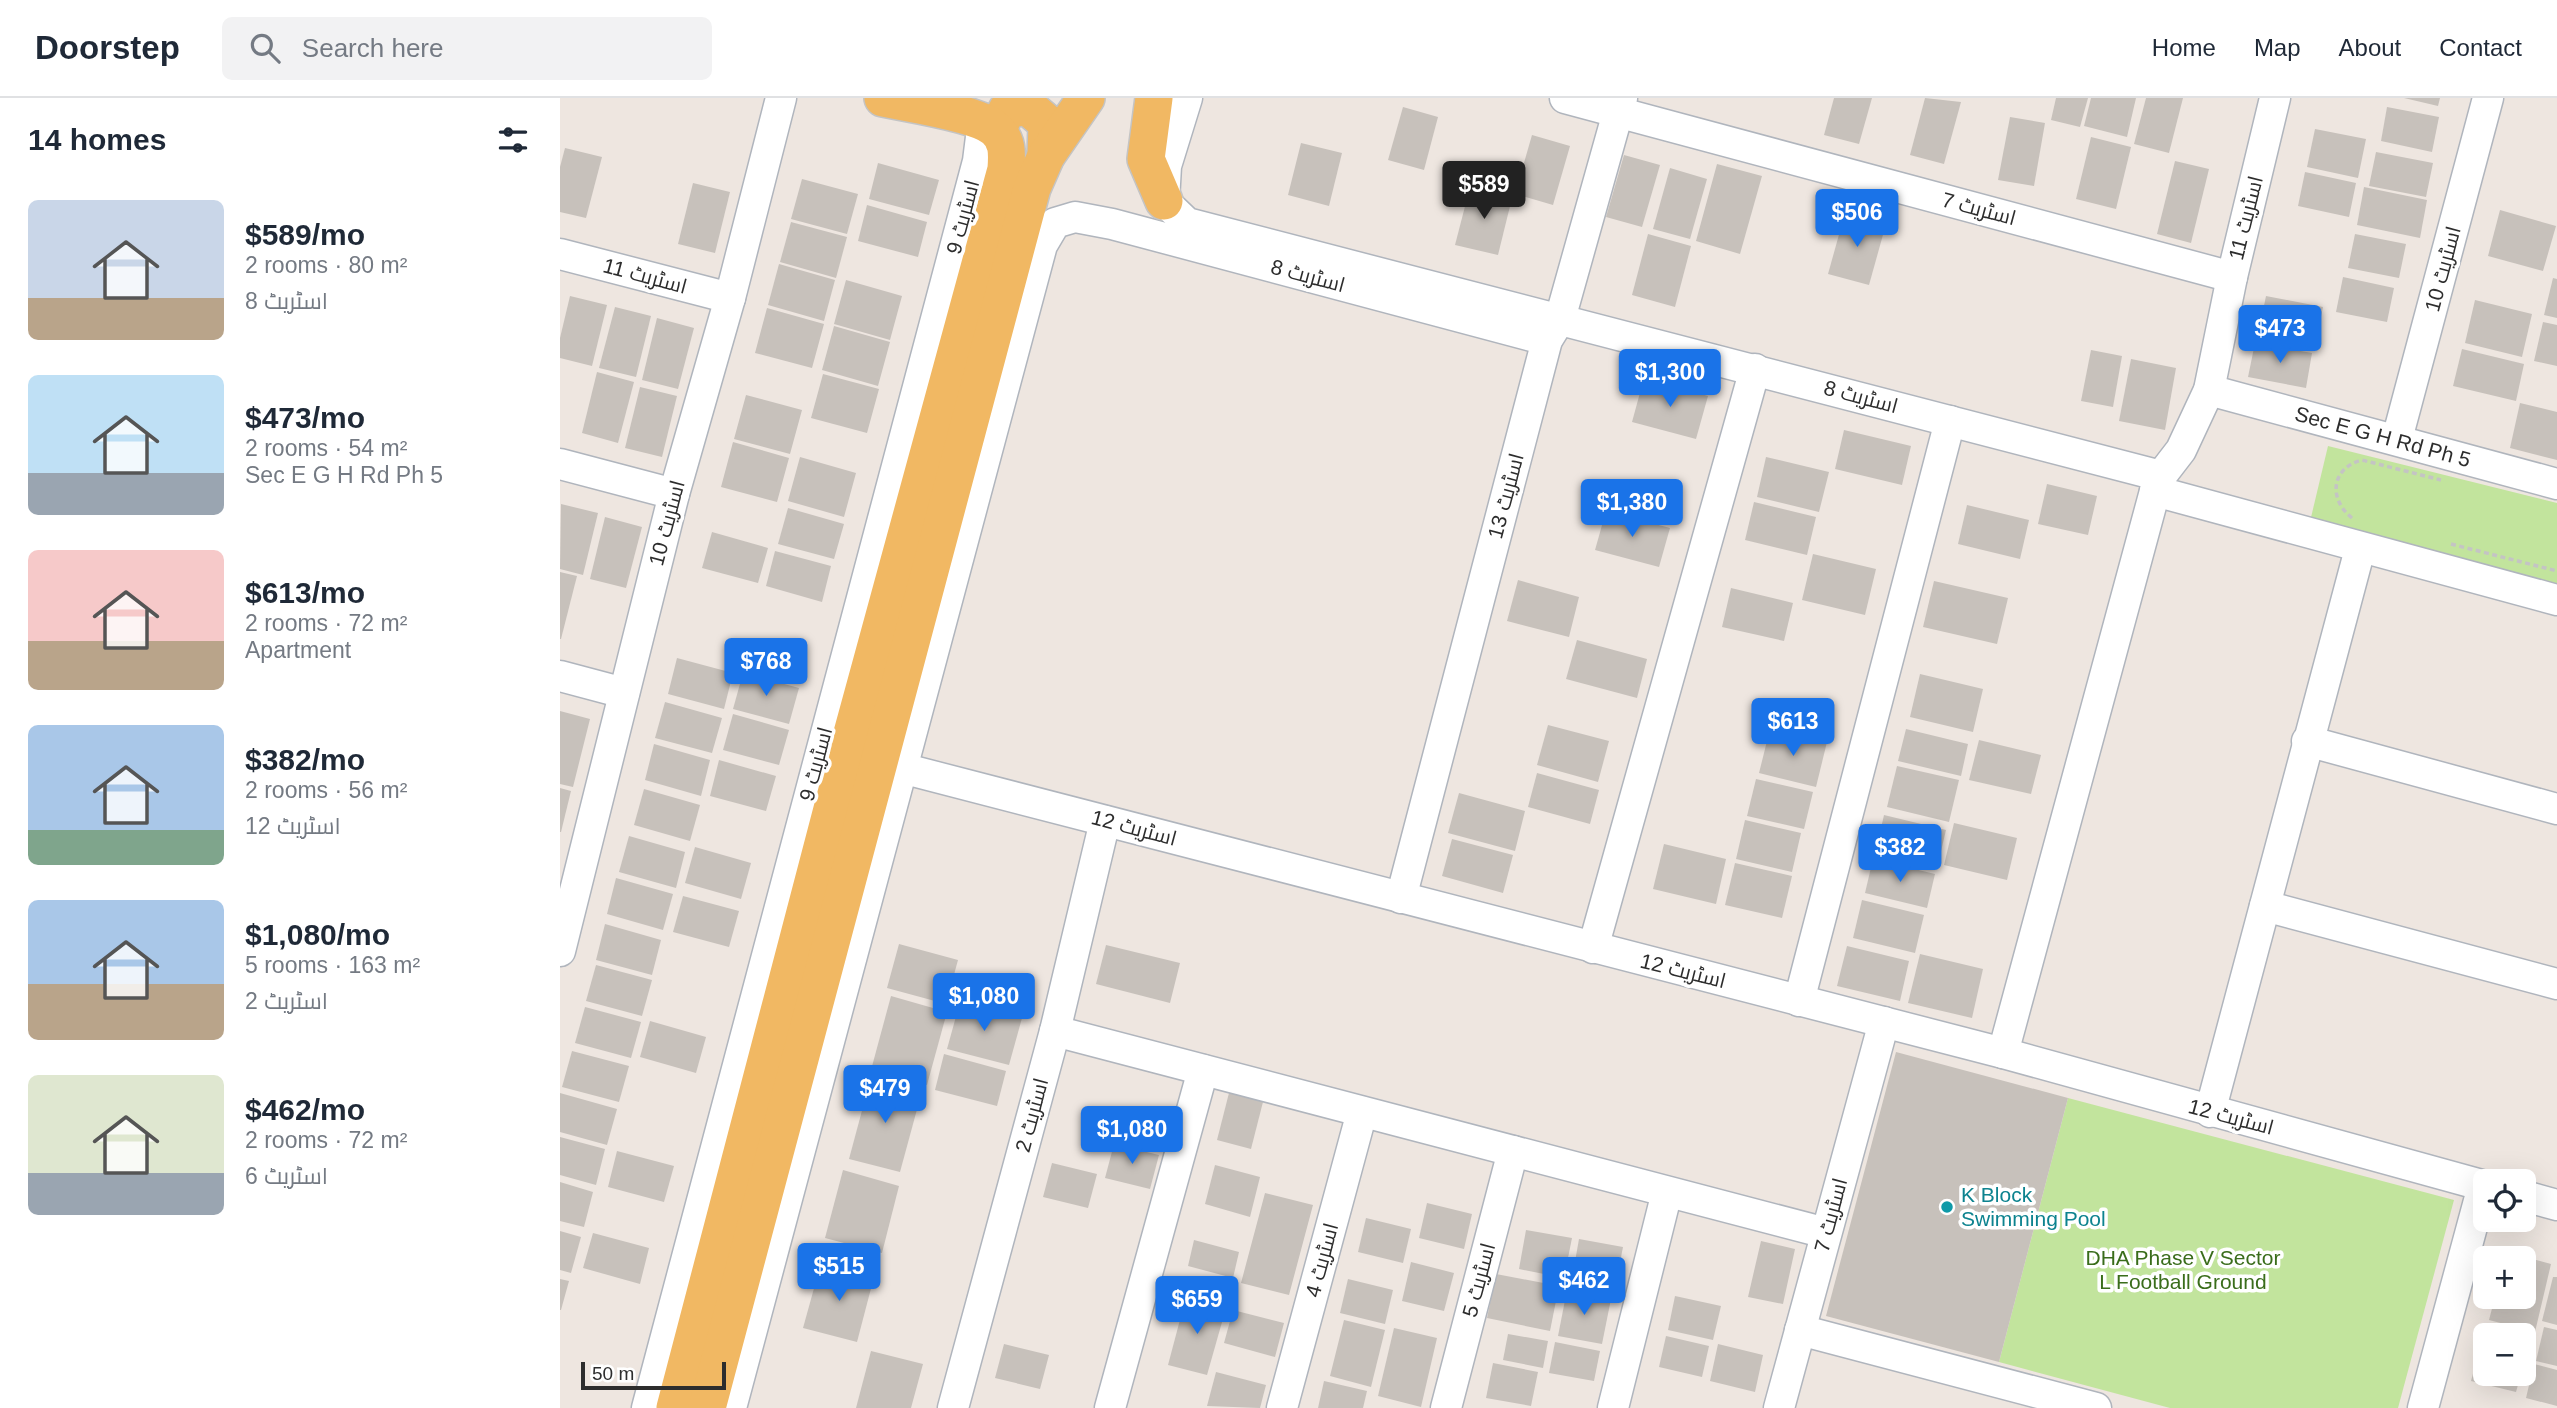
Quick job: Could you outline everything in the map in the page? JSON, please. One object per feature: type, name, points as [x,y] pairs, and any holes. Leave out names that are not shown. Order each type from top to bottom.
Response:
[{"type":"main road","points":[[675,1408],[848,748],[1006,169],[1008,149],[990,125],[883,98]]},
{"type":"main road","points":[[707,1408],[891,765],[1028,201],[1046,156],[1086,98]]},
{"type":"main road","points":[[1153,98],[1146,159],[1157,218]]},
{"type":"main road","points":[[990,125],[1007,110],[1027,106],[1046,122],[1046,156]]},
{"type":"street","name":"اسٹریٹ 10","points":[[560,951],[568,891],[624,693],[674,494],[730,298],[781,98]]},
{"type":"street","points":[[732,1408],[891,765],[1045,238],[1055,223],[1075,217],[1157,218],[1166,166],[1188,98]]},
{"type":"street","name":"اسٹریٹ 7","points":[[1565,98],[1620,105],[2232,276]]},
{"type":"street","name":"اسٹریٹ 11","points":[[2158,484],[2181,450],[2208,390],[2232,276],[2275,98]]},
{"type":"street","name":"اسٹریٹ 10","points":[[2397,439],[2488,98]]},
{"type":"street","name":"اسٹریٹ 13","points":[[1401,898],[1554,330],[1620,105]]},
{"type":"street","name":"اسٹریٹ 9","points":[[647,1408],[978,161],[990,125]]},
{"type":"street","name":"اسٹریٹ 8","points":[[1157,218],[1187,223],[1554,330],[1755,369],[1950,421],[2158,484],[2362,535],[2557,600]]},
{"type":"street","name":"اسٹریٹ 11","points":[[560,254],[730,298]]},
{"type":"street","points":[[1593,948],[1755,369]]},
{"type":"street","name":"Sec E G H Rd Ph 5","points":[[2208,390],[2557,484]]},
{"type":"street","points":[[1799,1001],[1950,421]]},
{"type":"street","points":[[560,464],[674,494]]},
{"type":"street","points":[[2003,1053],[2158,484]]},
{"type":"street","points":[[2210,1112],[2362,535]]},
{"type":"street","points":[[560,676],[624,693]]},
{"type":"street","points":[[2307,741],[2557,809]]},
{"type":"street","name":"اسٹریٹ 12","points":[[891,765],[2003,1053],[2473,1183]]},
{"type":"street","name":"اسٹریٹ 2","points":[[953,1408],[1055,1031],[1105,821]]},
{"type":"street","points":[[2265,906],[2557,984]]},
{"type":"street","name":"اسٹریٹ 7","points":[[1779,1408],[1884,1022]]},
{"type":"street","points":[[1055,1031],[1826,1233]]},
{"type":"street","points":[[1110,1408],[1203,1070]]},
{"type":"street","name":"اسٹریٹ 4","points":[[1282,1408],[1362,1112]]},
{"type":"street","name":"اسٹریٹ 5","points":[[1446,1408],[1513,1152]]},
{"type":"street","points":[[1613,1408],[1667,1192]]},
{"type":"street","points":[[2536,1199],[2557,1205]]},
{"type":"street","points":[[2423,1408],[2473,1226]]},
{"type":"street","points":[[1800,1330],[1994,1395],[2096,1408]]},
{"type":"path","points":[[2351,463],[2337,478],[2336,499],[2362,535]]},
{"type":"path","points":[[2442,541],[2557,571]]},
{"type":"green space","points":[[2328,446],[2557,503],[2557,592],[2308,530]]},
{"type":"green space","name":"DHA Phase V Sector L Football Ground","points":[[2068,1098],[2454,1200],[2398,1408],[2170,1408],[1999,1362]]},
{"type":"building","points":[[1834,98],[1872,98],[1859,144],[1824,135]]},
{"type":"building","points":[[1925,98],[1961,102],[1944,164],[1910,155]]},
{"type":"building","points":[[2056,98],[2088,98],[2080,127],[2051,120]]},
{"type":"building","points":[[2091,98],[2136,98],[2127,137],[2084,126]]},
{"type":"building","points":[[2146,98],[2183,98],[2169,153],[2134,144]]},
{"type":"building","points":[[2404,98],[2440,98],[2438,106]]},
{"type":"building","points":[[1403,107],[1438,117],[1424,170],[1388,160]]},
{"type":"building","points":[[2387,107],[2439,117],[2432,152],[2381,141]]},
{"type":"building","points":[[2010,117],[2045,123],[2034,186],[1998,180]]},
{"type":"building","points":[[2315,129],[2366,139],[2358,178],[2307,167]]},
{"type":"building","points":[[1532,135],[1570,146],[1553,205],[1515,194]]},
{"type":"building","points":[[2091,137],[2131,147],[2116,209],[2076,199]]},
{"type":"building","points":[[1301,143],[1342,153],[1329,206],[1288,195]]},
{"type":"building","points":[[565,148],[602,157],[586,218],[560,212],[560,167]]},
{"type":"building","points":[[2376,152],[2433,163],[2426,197],[2369,186]]},
{"type":"building","points":[[1624,155],[1660,165],[1642,227],[1606,217]]},
{"type":"building","points":[[2175,161],[2209,169],[2191,243],[2157,234]]},
{"type":"building","points":[[878,163],[939,180],[929,215],[869,199]]},
{"type":"building","points":[[1717,164],[1762,176],[1740,254],[1696,241]]},
{"type":"building","points":[[1670,168],[1707,179],[1690,239],[1653,229]]},
{"type":"building","points":[[2305,172],[2356,183],[2349,217],[2298,206]]},
{"type":"building","points":[[802,179],[858,194],[847,234],[791,219]]},
{"type":"building","points":[[693,183],[730,192],[715,253],[678,244]]},
{"type":"building","points":[[1470,187],[1512,198],[1498,255],[1455,245]]},
{"type":"building","points":[[2364,187],[2427,200],[2420,238],[2357,225]]},
{"type":"building","points":[[867,205],[927,222],[918,257],[858,241]]},
{"type":"building","points":[[2500,210],[2556,226],[2543,271],[2488,256]]},
{"type":"building","points":[[1845,213],[1886,224],[1869,285],[1828,274]]},
{"type":"building","points":[[791,222],[847,237],[836,278],[780,262]]},
{"type":"building","points":[[1648,234],[1691,246],[1675,307],[1632,295]]},
{"type":"building","points":[[2355,234],[2406,244],[2399,278],[2348,268]]},
{"type":"building","points":[[779,264],[835,280],[824,321],[768,305]]},
{"type":"building","points":[[2343,277],[2394,288],[2387,322],[2336,312]]},
{"type":"building","points":[[2553,278],[2557,279],[2557,318],[2544,315]]},
{"type":"building","points":[[846,280],[902,296],[890,340],[834,324]]},
{"type":"building","points":[[570,296],[607,305],[592,366],[560,358],[560,338]]},
{"type":"building","points":[[2266,296],[2323,307],[2316,342],[2259,330]]},
{"type":"building","points":[[2475,300],[2532,314],[2522,357],[2465,343]]},
{"type":"building","points":[[615,307],[651,316],[636,377],[599,368]]},
{"type":"building","points":[[767,308],[824,324],[812,368],[755,353]]},
{"type":"building","points":[[657,318],[694,328],[678,389],[642,380]]},
{"type":"building","points":[[2543,322],[2557,325],[2557,366],[2534,361]]},
{"type":"building","points":[[834,326],[890,342],[878,386],[822,370]]},
{"type":"building","points":[[2255,343],[2312,353],[2306,388],[2248,377]]},
{"type":"building","points":[[2462,349],[2524,364],[2516,401],[2453,386]]},
{"type":"building","points":[[2091,350],[2122,356],[2113,407],[2081,401]]},
{"type":"building","points":[[2131,359],[2176,368],[2165,430],[2119,421]]},
{"type":"building","points":[[597,372],[634,382],[618,443],[582,433]]},
{"type":"building","points":[[823,374],[879,389],[867,433],[811,418]]},
{"type":"building","points":[[1644,378],[1708,396],[1696,439],[1632,422]]},
{"type":"building","points":[[640,387],[677,396],[662,457],[625,448]]},
{"type":"building","points":[[746,395],[802,410],[790,454],[734,439]]},
{"type":"building","points":[[2520,403],[2557,412],[2557,460],[2510,448]]},
{"type":"building","points":[[1844,430],[1911,446],[1902,485],[1835,469]]},
{"type":"building","points":[[733,442],[789,458],[777,502],[721,487]]},
{"type":"building","points":[[800,457],[856,473],[844,517],[788,501]]},
{"type":"building","points":[[1766,457],[1829,472],[1819,512],[1757,497]]},
{"type":"building","points":[[2047,484],[2097,496],[2088,535],[2038,524]]},
{"type":"building","points":[[1754,502],[1816,517],[1807,555],[1745,540]]},
{"type":"building","points":[[561,504],[598,513],[583,575],[560,569]]},
{"type":"building","points":[[1967,505],[2029,520],[2020,559],[1958,544]]},
{"type":"building","points":[[788,508],[844,524],[834,559],[778,544]]},
{"type":"building","points":[[1606,511],[1670,528],[1659,567],[1595,550]]},
{"type":"building","points":[[605,517],[642,527],[626,588],[590,579]]},
{"type":"building","points":[[712,532],[768,548],[758,583],[702,568]]},
{"type":"building","points":[[775,551],[831,566],[822,602],[766,586]]},
{"type":"building","points":[[1813,554],[1876,569],[1865,615],[1802,600]]},
{"type":"building","points":[[560,572],[577,576],[561,639],[560,639]]},
{"type":"building","points":[[1518,580],[1579,597],[1569,637],[1507,621]]},
{"type":"building","points":[[1934,581],[2008,598],[1997,644],[1923,627]]},
{"type":"building","points":[[1731,588],[1793,603],[1784,641],[1722,627]]},
{"type":"building","points":[[1577,640],[1647,659],[1637,698],[1566,679]]},
{"type":"building","points":[[677,658],[733,673],[724,709],[668,694]]},
{"type":"building","points":[[743,673],[799,688],[789,724],[733,709]]},
{"type":"building","points":[[1920,674],[1983,689],[1973,732],[1910,717]]},
{"type":"building","points":[[665,702],[722,718],[712,753],[655,738]]},
{"type":"building","points":[[560,711],[590,719],[573,787],[560,784]]},
{"type":"building","points":[[733,714],[789,730],[779,765],[723,750]]},
{"type":"building","points":[[1548,725],[1609,741],[1598,782],[1537,765]]},
{"type":"building","points":[[1770,729],[1827,742],[1816,787],[1759,773]]},
{"type":"building","points":[[1906,729],[1968,744],[1961,776],[1898,761]]},
{"type":"building","points":[[1979,740],[2041,755],[2031,794],[1969,780]]},
{"type":"building","points":[[654,744],[710,760],[701,796],[645,780]]},
{"type":"building","points":[[719,760],[776,776],[766,811],[710,796]]},
{"type":"building","points":[[1897,766],[1959,780],[1949,822],[1887,807]]},
{"type":"building","points":[[1537,773],[1599,790],[1590,824],[1528,807]]},
{"type":"building","points":[[1756,779],[1813,792],[1804,829],[1747,816]]},
{"type":"building","points":[[560,788],[571,791],[561,832],[560,832]]},
{"type":"building","points":[[644,789],[700,805],[690,841],[634,825]]},
{"type":"building","points":[[1459,793],[1525,811],[1515,851],[1448,833]]},
{"type":"building","points":[[1884,815],[1946,830],[1938,864],[1876,850]]},
{"type":"building","points":[[1745,820],[1801,833],[1792,872],[1736,859]]},
{"type":"building","points":[[1954,823],[2017,838],[2007,880],[1944,865]]},
{"type":"building","points":[[629,836],[685,852],[676,888],[619,872]]},
{"type":"building","points":[[1452,839],[1513,855],[1503,893],[1442,876]]},
{"type":"building","points":[[1664,844],[1726,859],[1716,904],[1653,889]]},
{"type":"building","points":[[695,847],[751,863],[741,899],[685,883]]},
{"type":"building","points":[[1873,859],[1935,874],[1927,908],[1865,893]]},
{"type":"building","points":[[1735,863],[1792,876],[1782,918],[1725,905]]},
{"type":"building","points":[[616,878],[673,894],[663,930],[607,914]]},
{"type":"building","points":[[683,896],[739,911],[729,947],[673,932]]},
{"type":"building","points":[[1862,900],[1924,915],[1915,953],[1853,938]]},
{"type":"building","points":[[605,924],[661,940],[652,975],[596,960]]},
{"type":"building","points":[[899,944],[958,960],[946,1004],[887,988]]},
{"type":"building","points":[[1106,945],[1180,963],[1170,1003],[1096,984]]},
{"type":"building","points":[[1847,946],[1909,961],[1900,1001],[1837,986]]},
{"type":"building","points":[[1920,954],[1983,969],[1972,1018],[1908,1003]]},
{"type":"building","points":[[596,965],[652,980],[642,1016],[586,1001]]},
{"type":"building","points":[[891,996],[947,1012],[927,1085],[871,1070]]},
{"type":"building","points":[[960,1002],[1022,1018],[1009,1065],[947,1049]]},
{"type":"building","points":[[585,1007],[641,1022],[631,1058],[575,1043]]},
{"type":"building","points":[[650,1021],[706,1037],[696,1073],[640,1057]]},
{"type":"building","points":[[572,1051],[629,1066],[619,1102],[562,1087]]},
{"type":"building","name":"K Block Swimming Pool","points":[[1896,1052],[2068,1098],[1999,1362],[1826,1316]]},
{"type":"building","points":[[944,1054],[1006,1071],[997,1106],[935,1090]]},
{"type":"building","points":[[871,1077],[922,1091],[900,1172],[849,1159]]},
{"type":"building","points":[[1230,1089],[1264,1098],[1251,1149],[1217,1140]]},
{"type":"building","points":[[560,1093],[617,1109],[607,1145],[560,1132]]},
{"type":"building","points":[[560,1137],[605,1149],[596,1185],[560,1175]]},
{"type":"building","points":[[1114,1144],[1159,1155],[1150,1189],[1105,1178]]},
{"type":"building","points":[[617,1151],[674,1166],[664,1202],[608,1187]]},
{"type":"building","points":[[1052,1163],[1097,1174],[1088,1208],[1043,1197]]},
{"type":"building","points":[[1215,1165],[1260,1177],[1250,1217],[1205,1204]]},
{"type":"building","points":[[843,1170],[899,1186],[882,1253],[825,1238]]},
{"type":"building","points":[[560,1182],[593,1192],[584,1227],[560,1221]]},
{"type":"building","points":[[1265,1193],[1313,1205],[1289,1295],[1241,1283]]},
{"type":"building","points":[[1427,1203],[1472,1214],[1464,1249],[1419,1238]]},
{"type":"building","points":[[1366,1218],[1411,1229],[1403,1263],[1358,1252]]},
{"type":"building","points":[[1526,1230],[1572,1238],[1564,1278],[1519,1269]]},
{"type":"building","points":[[560,1231],[581,1237],[571,1273],[560,1270]]},
{"type":"building","points":[[593,1233],[649,1248],[640,1284],[583,1268]]},
{"type":"building","points":[[1579,1239],[1623,1247],[1614,1293],[1571,1284]]},
{"type":"building","points":[[1194,1240],[1239,1252],[1233,1278],[1188,1266]]},
{"type":"building","points":[[1761,1241],[1795,1249],[1783,1304],[1748,1297]]},
{"type":"building","points":[[2536,1260],[2551,1264],[2536,1328],[2536,1323],[2500,1323],[2489,1320],[2492,1309],[2536,1309]]},
{"type":"building","points":[[1411,1262],[1454,1273],[1444,1311],[1402,1301]]},
{"type":"building","points":[[821,1263],[874,1277],[857,1342],[803,1328]]},
{"type":"building","points":[[1496,1274],[1559,1286],[1550,1331],[1487,1318]]},
{"type":"building","points":[[2553,1277],[2557,1277],[2557,1325],[2542,1321]]},
{"type":"building","points":[[560,1279],[569,1281],[561,1310],[560,1310]]},
{"type":"building","points":[[1348,1279],[1393,1290],[1385,1324],[1340,1313]]},
{"type":"building","points":[[1567,1290],[1611,1299],[1602,1344],[1558,1336]]},
{"type":"building","points":[[1675,1296],[1721,1306],[1713,1340],[1668,1330]]},
{"type":"building","points":[[1186,1297],[1226,1308],[1207,1375],[1168,1365]]},
{"type":"building","points":[[1233,1310],[1284,1323],[1275,1357],[1224,1343]]},
{"type":"building","points":[[1344,1320],[1385,1330],[1371,1387],[1330,1376]]},
{"type":"building","points":[[2544,1327],[2557,1330],[2557,1366],[2536,1361]]},
{"type":"building","points":[[1394,1328],[1437,1338],[1421,1407],[1378,1396]]},
{"type":"building","points":[[1508,1334],[1548,1341],[1543,1368],[1503,1360]]},
{"type":"building","points":[[1666,1336],[1709,1346],[1702,1377],[1659,1367]]},
{"type":"building","points":[[1555,1342],[1600,1351],[1594,1381],[1549,1373]]},
{"type":"building","points":[[1004,1344],[1049,1355],[1040,1389],[995,1378]]},
{"type":"building","points":[[1718,1344],[1763,1355],[1755,1392],[1710,1381]]},
{"type":"building","points":[[871,1351],[923,1364],[911,1408],[856,1408]]},
{"type":"building","points":[[1493,1363],[1538,1372],[1531,1406],[1486,1398]]},
{"type":"building","points":[[2536,1365],[2557,1370],[2557,1406],[2526,1398],[2529,1386],[2536,1386]]},
{"type":"building","points":[[1216,1372],[1266,1385],[1260,1408],[1207,1406]]},
{"type":"building","points":[[1324,1381],[1367,1391],[1363,1408],[1318,1408]]},
{"type":"building","points":[[2491,1386],[2518,1386],[2516,1392]]},
{"type":"place","name":"K Block Swimming Pool","points":[[1947,1207]]}]
